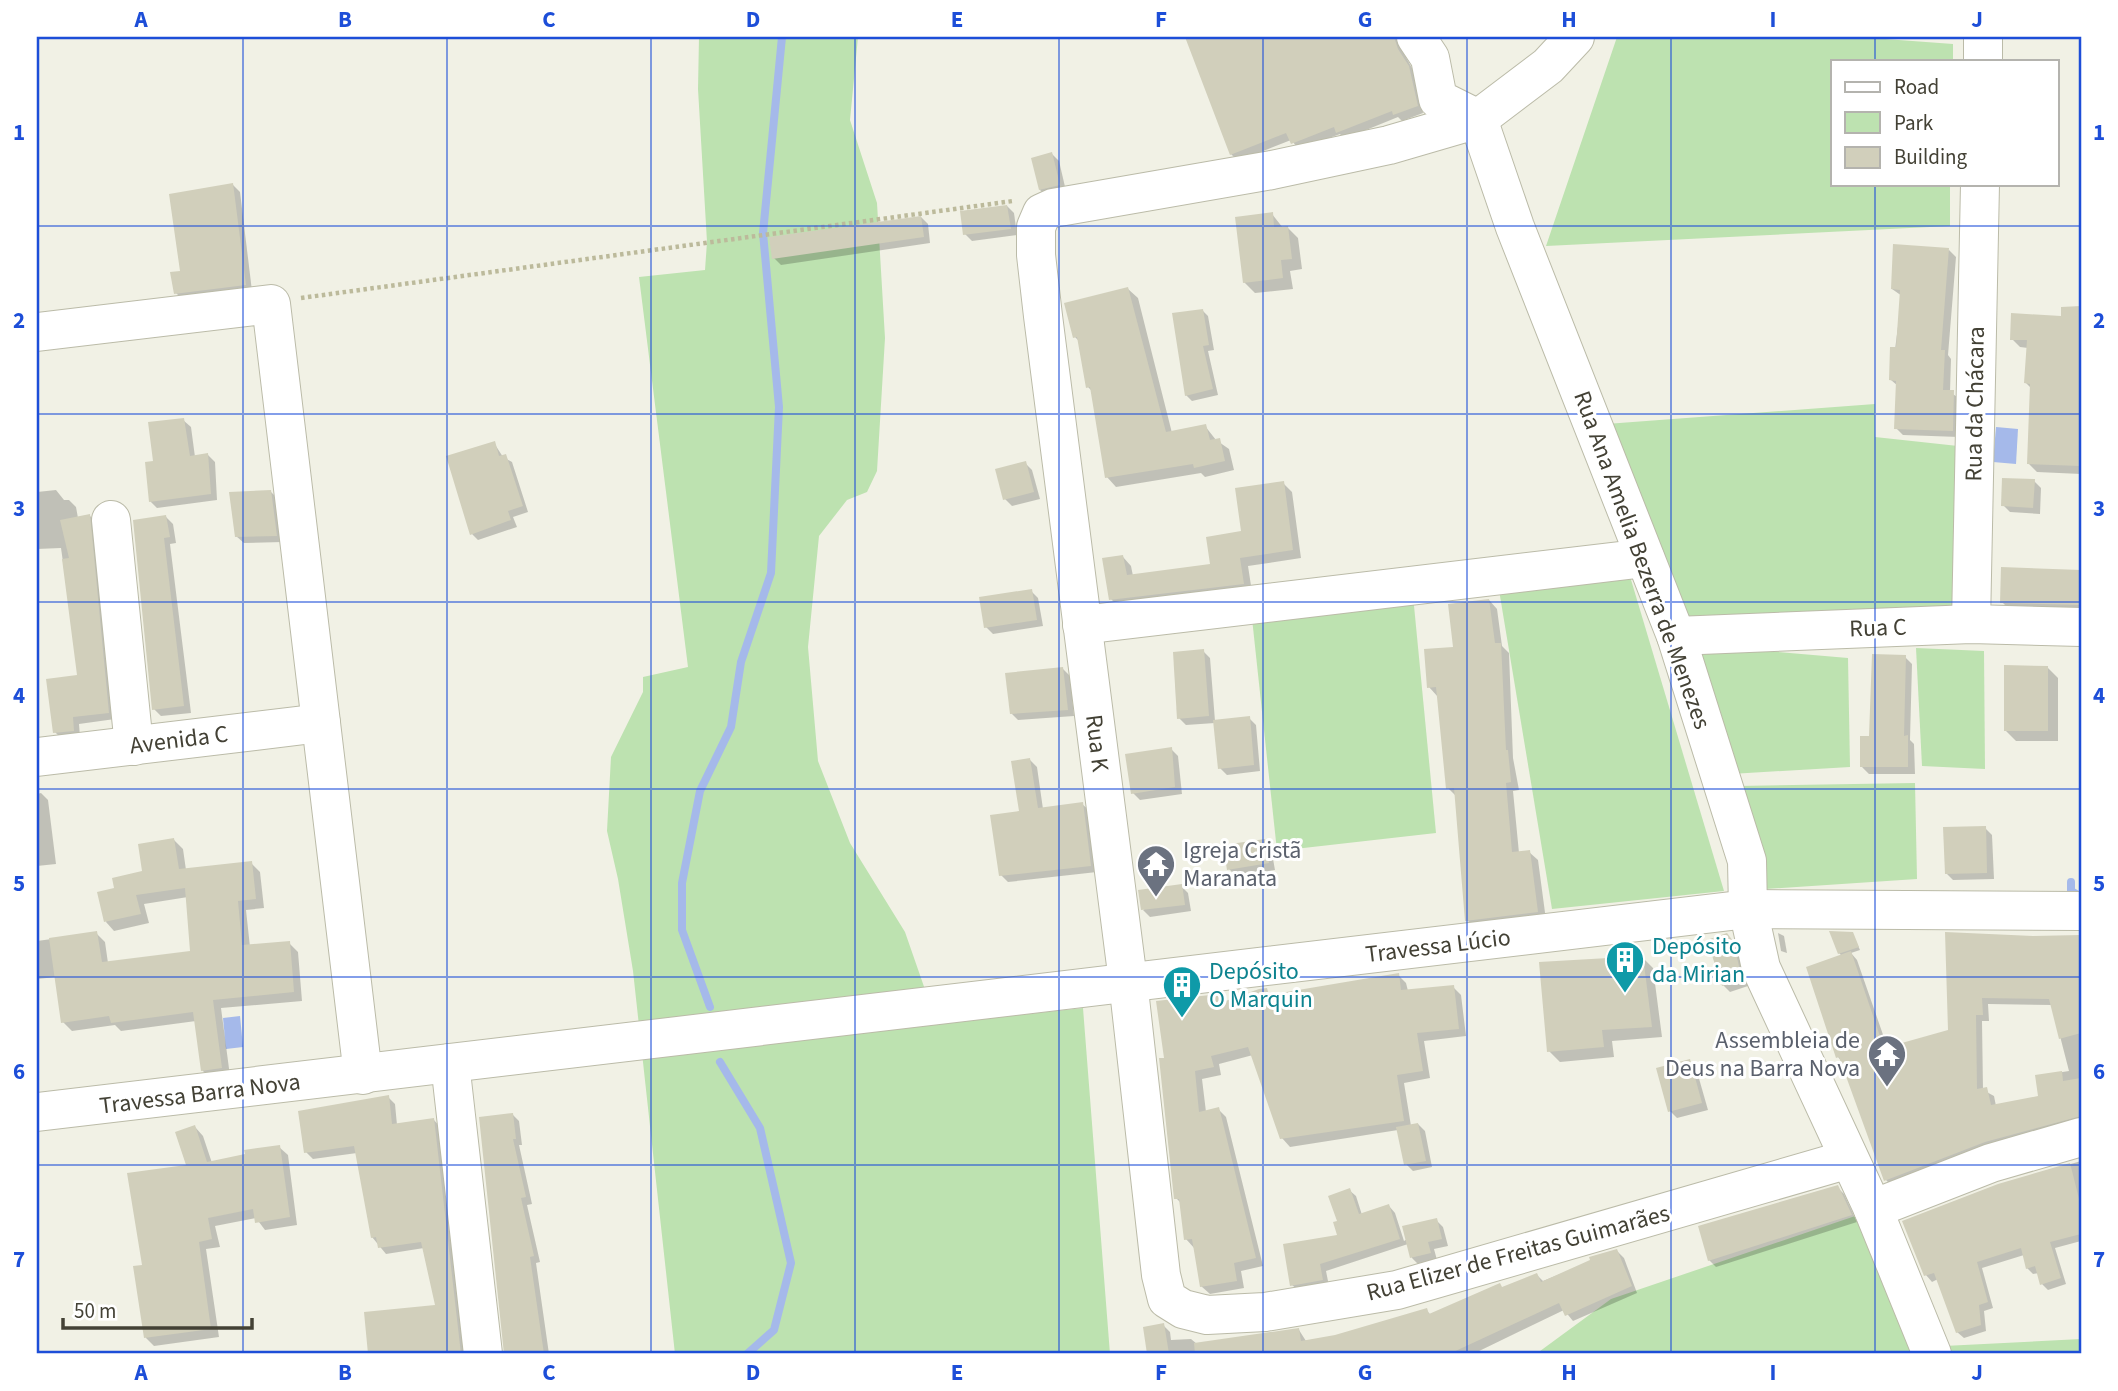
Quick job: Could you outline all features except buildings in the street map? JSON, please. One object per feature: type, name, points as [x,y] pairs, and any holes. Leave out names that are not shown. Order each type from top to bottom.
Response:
[{"type":"street","points":[[1416,37],[1430,58],[1438,99],[1478,119]]},
{"type":"street","points":[[1042,213],[1054,208],[1272,170],[1389,145],[1478,119],[1548,66],[1575,37]]},
{"type":"street","points":[[1983,37],[1983,60]]},
{"type":"street","name":"Rua Ana Amelia Bezerra de Menezes","points":[[1478,119],[1515,227],[1676,636],[1746,861],[1748,909],[1761,968],[1872,1209],[1932,1354]]},
{"type":"street","name":"Rua da Chácara","points":[[1971,624],[1980,186]]},
{"type":"street","name":"Rua K","points":[[1042,213],[1036,227],[1035,255],[1128,981],[1161,1275]]},
{"type":"street","points":[[37,332],[271,304],[363,1075]]},
{"type":"street","points":[[111,520],[134,746]]},
{"type":"street","points":[[1082,625],[1645,558]]},
{"type":"street","name":"Rua C","points":[[1676,636],[1971,624],[2081,627]]},
{"type":"street","name":"Avenida C","points":[[37,757],[321,723]]},
{"type":"street","name":"Travessa Lúcio","points":[[450,1063],[1748,909],[2081,911]]},
{"type":"street","points":[[450,1063],[483,1354]]},
{"type":"street","name":"Travessa Barra Nova","points":[[37,1112],[450,1063]]},
{"type":"street","points":[[1872,1209],[1991,1163],[2081,1137]]},
{"type":"street","name":"Rua Elizer de Freitas Guimarães","points":[[1161,1275],[1167,1299],[1183,1309],[1207,1315],[1265,1312],[1397,1290],[1849,1159]]},
{"type":"path","points":[[271,304],[327,293],[1009,203],[1026,197],[1042,213]]},
{"type":"green space","points":[[699,37],[858,37],[850,120],[877,203],[885,338],[877,471],[867,492],[847,500],[819,536],[808,647],[818,761],[850,843],[905,932],[937,1024],[1083,1008],[1110,1354],[675,1354],[633,971],[607,831],[611,757],[643,692],[643,677],[688,667],[639,277],[705,270],[707,242],[698,89]]},
{"type":"green space","points":[[1617,37],[1858,37],[1953,44],[1953,60],[1831,60],[1831,186],[1950,186],[1950,226],[1546,246]]},
{"type":"green space","points":[[1875,404],[1875,437],[1958,446],[1962,617],[1684,627],[1606,424]]},
{"type":"green space","points":[[1629,573],[1724,891],[1552,909],[1499,590]]},
{"type":"green space","points":[[1412,585],[1436,833],[1277,851],[1251,609]]},
{"type":"green space","points":[[1686,644],[1848,658],[1850,767],[1731,774]]},
{"type":"green space","points":[[1916,648],[1984,651],[1985,769],[1922,766]]},
{"type":"green space","points":[[1915,783],[1917,879],[1765,889],[1738,786]]},
{"type":"green space","points":[[1864,1213],[1924,1347],[2081,1339],[2081,1354],[1536,1354],[1611,1299]]},
{"type":"water","points":[[1996,427],[2018,429],[2016,464],[1993,462]]},
{"type":"water","points":[[240,1016],[243,1047],[226,1049],[223,1018]]},
{"type":"waterway","points":[[710,1007],[682,930],[682,883],[700,791],[731,727],[741,662],[771,573],[779,407],[763,233],[782,37]]},
{"type":"waterway","points":[[2071,882],[2071,891],[2078,895]]},
{"type":"waterway","points":[[720,1062],[760,1128],[791,1263],[774,1330],[747,1354]]},
{"type":"place","name":"Igreja Cristã Maranata","points":[[1156,898]]},
{"type":"place","name":"Depósito da Mirian","points":[[1625,994]]},
{"type":"place","name":"Depósito O Marquin","points":[[1182,1019]]},
{"type":"place","name":"Assembleia de Deus na Barra Nova","points":[[1887,1088]]}]
